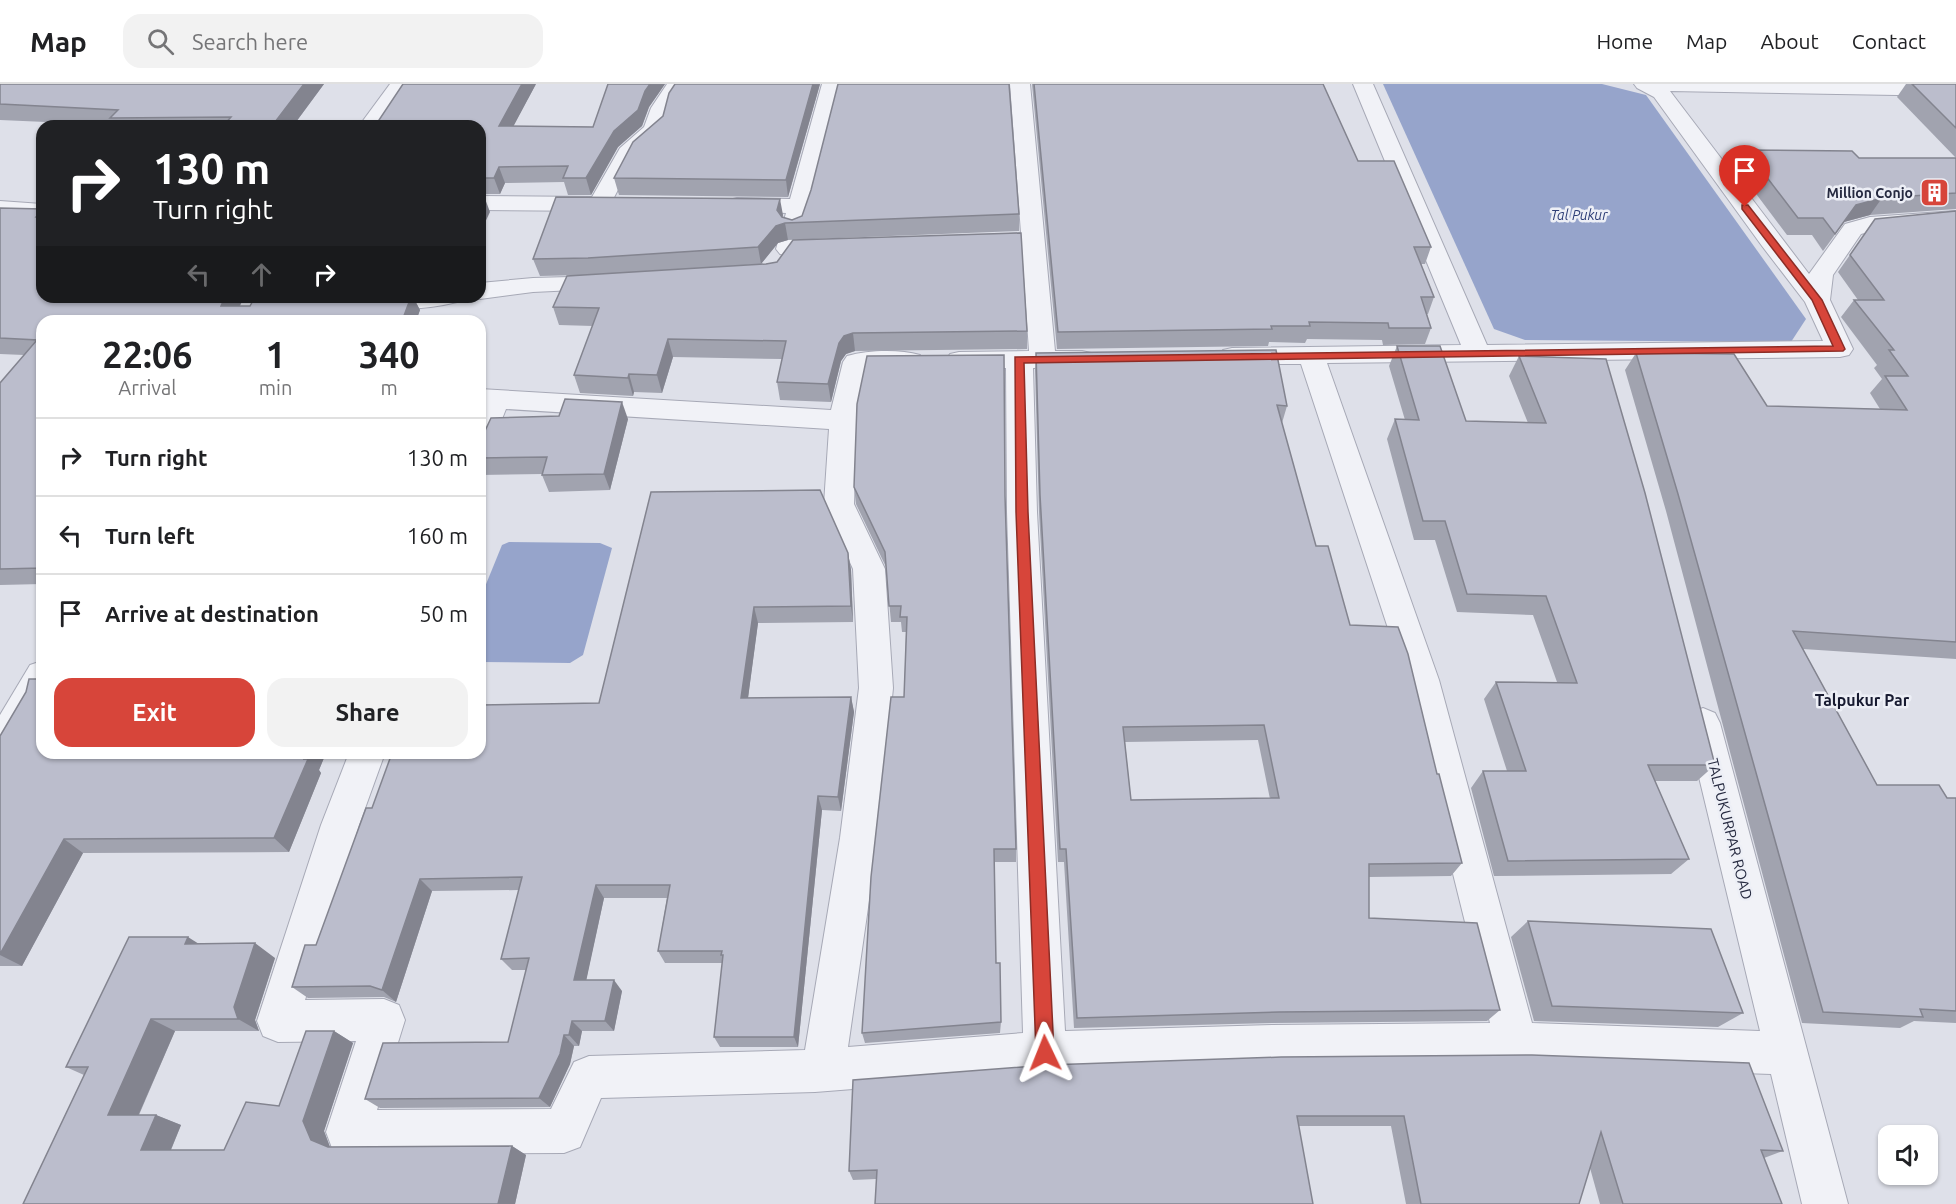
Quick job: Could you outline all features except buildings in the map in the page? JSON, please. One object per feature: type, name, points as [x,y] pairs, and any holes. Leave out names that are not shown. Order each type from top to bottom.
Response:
[{"type":"street","points":[[374,120],[400,84]]},
{"type":"street","points":[[600,204],[627,149],[640,137],[654,130],[662,108],[677,84]]},
{"type":"street","points":[[791,254],[800,206],[832,84]]},
{"type":"street","points":[[1020,84],[1033,240],[1031,360],[1022,512],[1045,1053]]},
{"type":"street","points":[[1363,84],[1477,352]]},
{"type":"street","points":[[1645,84],[1956,90]]},
{"type":"street","points":[[1206,357],[1840,349],[1817,300],[1770,241],[1661,93],[1645,84]]},
{"type":"street","points":[[486,203],[624,204]]},
{"type":"street","points":[[718,205],[800,206]]},
{"type":"street","points":[[0,208],[36,211]]},
{"type":"street","points":[[1817,300],[1821,275],[1853,229],[1870,224],[1956,218]]},
{"type":"street","points":[[953,243],[1033,240]]},
{"type":"street","points":[[486,290],[533,285],[628,282]]},
{"type":"street","points":[[1604,351],[1614,385]]},
{"type":"street","points":[[1311,355],[1422,680],[1516,1044]]},
{"type":"street","points":[[822,1070],[860,838],[876,688],[869,569],[839,504],[843,420],[856,362],[1101,359]]},
{"type":"street","points":[[488,399],[843,420]]},
{"type":"street","points":[[0,747],[36,685]]},
{"type":"street","name":"TALPUKURPAR ROAD","points":[[1696,696],[1825,1204]]},
{"type":"street","points":[[365,759],[340,825],[278,1021],[384,1020],[348,1132],[564,1131],[589,1077],[822,1070],[1045,1053],[1272,1046],[1516,1044],[1787,1053]]},
{"type":"water","name":"Tal Pukur","points":[[1383,84],[1602,84],[1646,95],[1806,319],[1791,342],[1525,340],[1494,329]]},
{"type":"water","points":[[509,542],[600,543],[612,548],[583,655],[570,663],[486,662],[486,584],[502,545]]},
{"type":"place","name":"Million Conjo","points":[[1934,193]]},
{"type":"district","name":"Talpukur Par","points":[[1862,700]]},
{"type":"route","points":[[1045,1053],[1022,512],[1018,359],[1840,349],[1817,300],[1745,207]]}]
